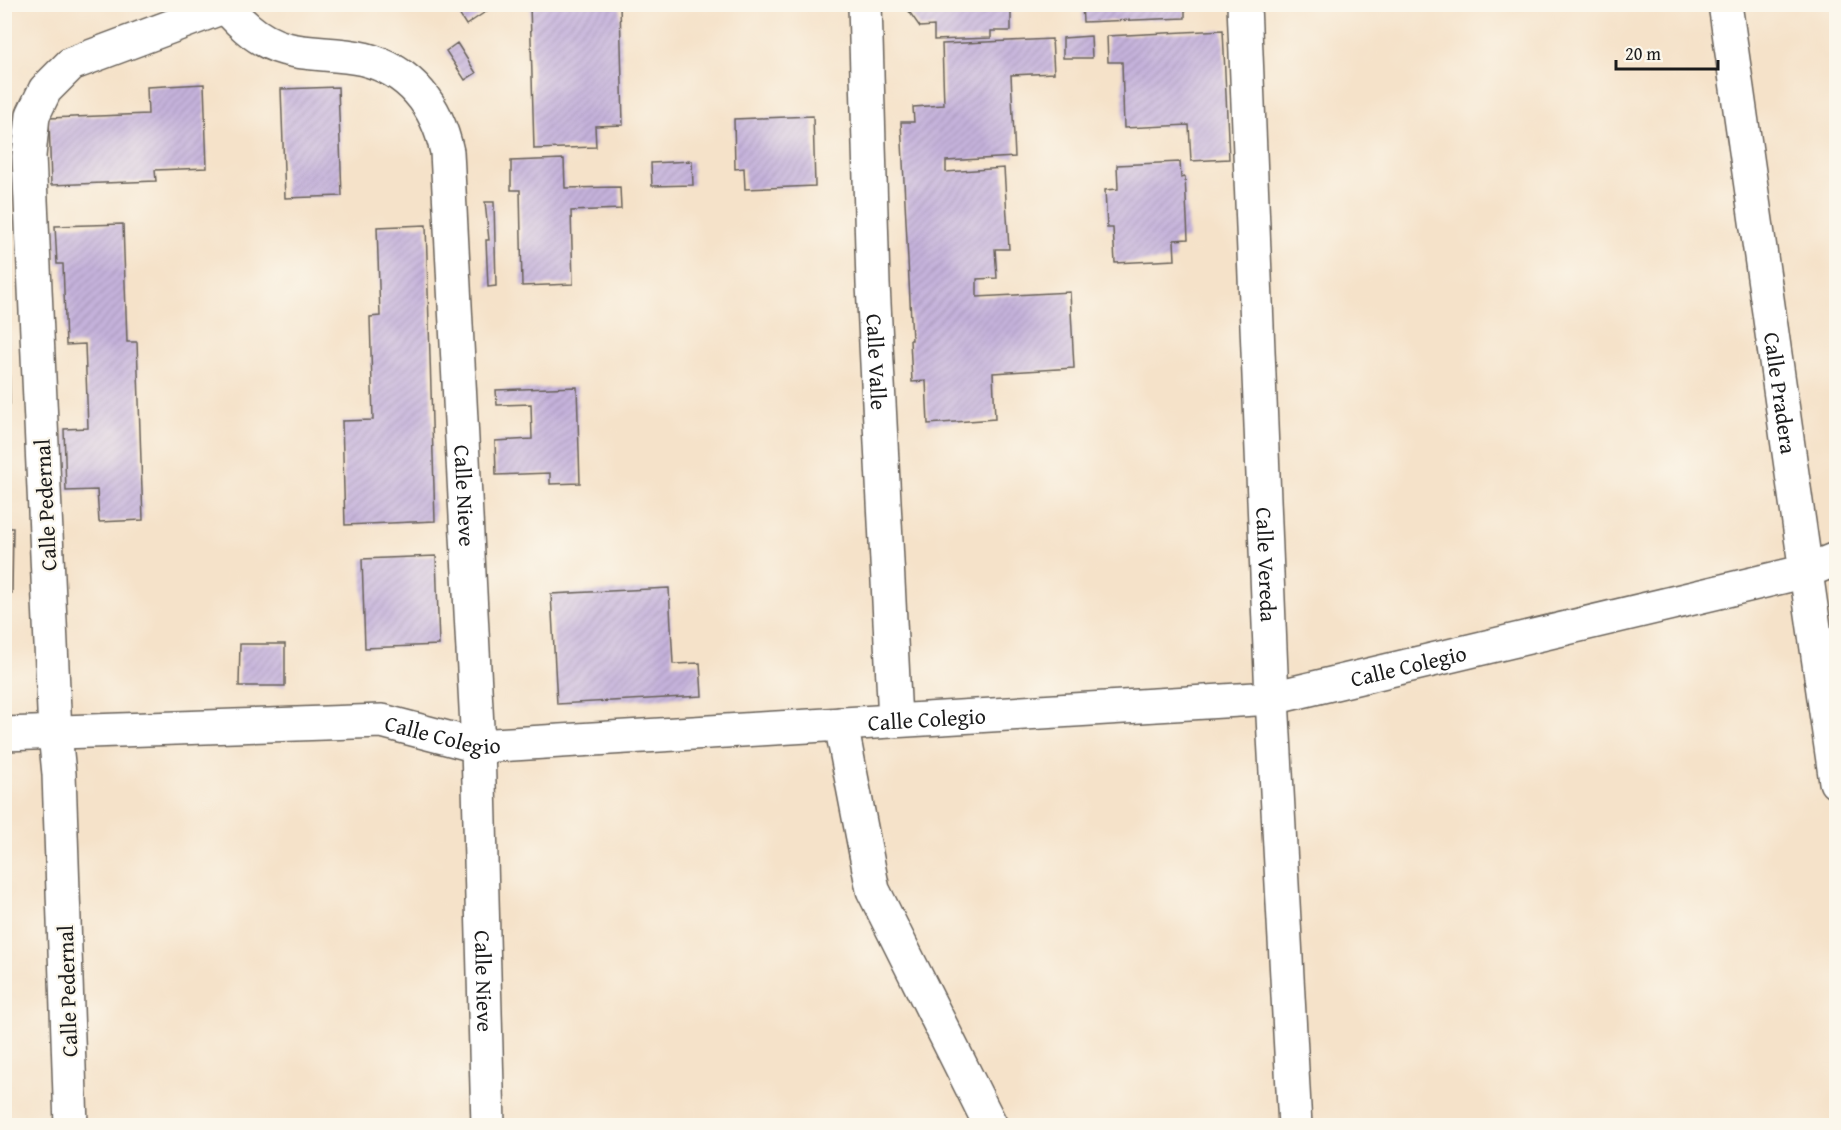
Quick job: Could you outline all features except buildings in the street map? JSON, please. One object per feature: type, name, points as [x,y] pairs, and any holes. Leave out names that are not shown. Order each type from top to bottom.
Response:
[{"type":"street","name":"Calle Valle","points":[[865,4],[873,284],[895,720]]},
{"type":"street","name":"Calle Vereda","points":[[1244,4],[1272,698],[1295,1125]]},
{"type":"street","name":"Calle Pradera","points":[[1725,4],[1836,782]]},
{"type":"street","name":"Calle Pedernal","points":[[71,1125],[59,774],[55,734],[29,156],[33,115],[45,90],[70,64],[226,5]]},
{"type":"street","name":"Calle Nieve","points":[[226,5],[252,32],[287,51],[362,59],[381,65],[399,75],[414,87],[436,117],[447,152],[478,746],[488,1125]]},
{"type":"street","name":"Calle Colegio","points":[[4,735],[382,721],[478,746],[1272,698],[1807,571],[1836,559]]},
{"type":"street","points":[[841,724],[873,890],[991,1125]]}]
